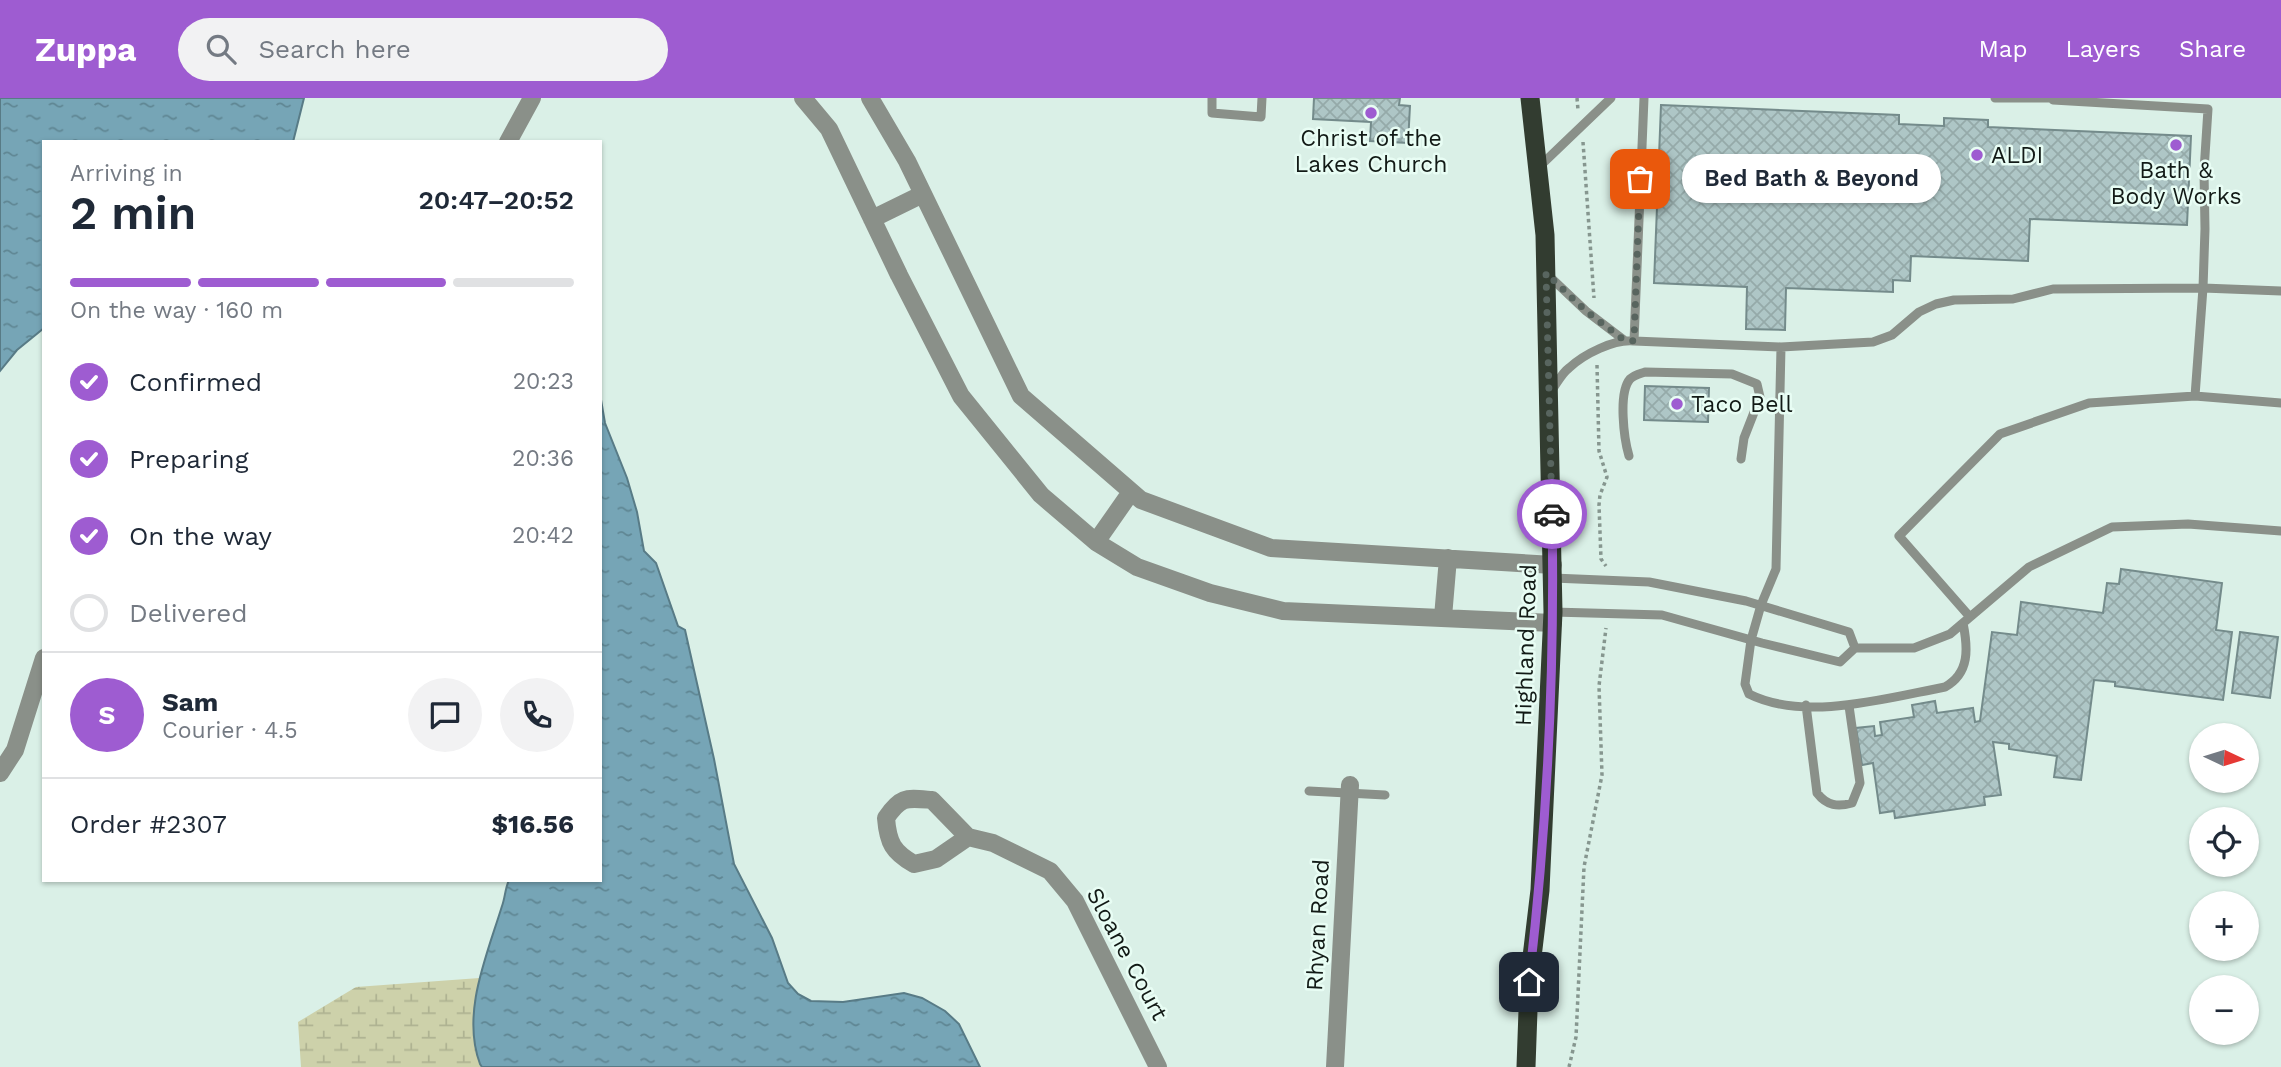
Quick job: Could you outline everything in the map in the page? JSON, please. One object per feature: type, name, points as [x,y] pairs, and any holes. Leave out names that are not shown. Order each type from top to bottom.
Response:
[{"type":"highway","name":"Highland Road","points":[[1526,1067],[1529,982],[1540,890],[1553,617],[1546,273],[1539,168],[1530,98]]},
{"type":"street","points":[[509,140],[532,98]]},
{"type":"street","points":[[803,98],[829,130],[961,396],[1041,495],[1096,542],[1137,567],[1210,593],[1283,611],[1443,617],[1553,617]]},
{"type":"street","points":[[870,98],[907,161],[1021,396],[1141,500],[1271,548],[1448,558],[1553,572]]},
{"type":"street","points":[[872,219],[923,194]]},
{"type":"street","points":[[1096,542],[1131,492]]},
{"type":"street","points":[[1443,617],[1448,558]]},
{"type":"street","points":[[0,773],[15,750],[42,664]]},
{"type":"street","name":"Rhyan Road","points":[[1335,1067],[1349,789]]},
{"type":"street","points":[[910,798],[932,800],[968,838],[936,859],[914,864],[898,855],[887,836],[886,818],[896,804],[910,798]]},
{"type":"street","name":"Sloane Court","points":[[968,838],[993,843],[1050,871],[1075,901],[1158,1067]]},
{"type":"lane","points":[[1212,98],[1212,113],[1261,117],[1262,98]]},
{"type":"lane","points":[[1539,168],[1611,98]]},
{"type":"lane","points":[[1634,341],[1644,98]]},
{"type":"lane","points":[[1995,98],[2208,109],[2204,170],[2203,288],[2195,396]]},
{"type":"lane","points":[[1546,273],[1586,311],[1624,340]]},
{"type":"lane","points":[[1550,393],[1569,368],[1591,354],[1624,340],[1781,347],[1873,342],[1892,335],[1919,312],[1954,300],[2012,299],[2053,289],[2203,288],[2281,291]]},
{"type":"lane","points":[[1781,347],[1776,569],[1751,640],[1745,684],[1749,694],[1771,703],[1849,706],[1945,687],[1958,680],[1966,657],[1967,620],[1899,536],[2000,434],[2088,403],[2195,396],[2281,403]]},
{"type":"lane","points":[[1629,456],[1624,438],[1624,400],[1626,385],[1632,376],[1645,372],[1732,373],[1757,384],[1760,397],[1744,439],[1741,459]]},
{"type":"lane","points":[[1553,617],[1662,615],[1840,662],[1855,648],[1914,648],[1950,634],[2029,567],[2112,527],[2189,524],[2281,531]]},
{"type":"lane","points":[[1553,572],[1649,582],[1761,606],[1849,632],[1855,648]]},
{"type":"lane","points":[[1806,705],[1817,793],[1822,800],[1836,806],[1852,803],[1859,788],[1849,706]]},
{"type":"lane","points":[[1309,791],[1349,789],[1385,795]]},
{"type":"green space","points":[[507,976],[723,1067],[301,1067],[298,1022],[356,987]]},
{"type":"water","points":[[0,98],[304,98],[294,140],[42,140],[42,330],[17,350],[0,371]]},
{"type":"water","points":[[602,406],[605,423],[637,512],[644,551],[656,563],[678,626],[685,630],[734,864],[772,938],[788,983],[798,994],[811,1001],[843,1002],[904,993],[922,998],[945,1011],[959,1024],[980,1067],[482,1067],[475,1045],[475,1005],[483,964],[508,882],[602,882]]},
{"type":"building","points":[[1314,98],[1400,98],[1399,105],[1410,106],[1408,143],[1370,141],[1371,122],[1313,119]]},
{"type":"building","points":[[1661,105],[1899,115],[1899,124],[1944,126],[1944,118],[1988,120],[1988,127],[2191,136],[2187,225],[2030,219],[2028,261],[1911,256],[1910,281],[1893,280],[1893,292],[1786,288],[1785,330],[1746,329],[1747,287],[1654,283]]},
{"type":"building","name":"Taco Bell","points":[[1645,386],[1709,388],[1708,422],[1644,420]]},
{"type":"building","points":[[2121,569],[2222,583],[2216,630],[2232,632],[2223,700],[2115,686],[2115,682],[2094,680],[2081,780],[2054,777],[2057,756],[2009,749],[2009,744],[1993,742],[2001,795],[1984,797],[1985,805],[1895,818],[1894,811],[1880,813],[1873,763],[1862,765],[1856,728],[1874,726],[1875,736],[1882,735],[1880,722],[1914,717],[1912,705],[1935,701],[1937,713],[1973,708],[1975,722],[1980,721],[1992,632],[2017,635],[2021,602],[2103,613],[2107,583],[2119,584]]},
{"type":"building","points":[[2240,632],[2278,637],[2270,698],[2232,693]]},
{"type":"way so far","points":[[1552,514],[1546,273],[1586,311],[1624,340],[1634,341],[1640,179]]},
{"type":"place","name":"Christ of the Lakes Church","points":[[1371,113]]},
{"type":"place","name":"Bath & Body Works","points":[[2176,145]]},
{"type":"place","name":"ALDI","points":[[1977,155]]},
{"type":"place","name":"Bed Bath & Beyond","points":[[1640,179]]},
{"type":"place","name":"Taco Bell","points":[[1677,404]]},
{"type":"route","points":[[1529,982],[1540,890],[1552,653],[1552,514]]}]
